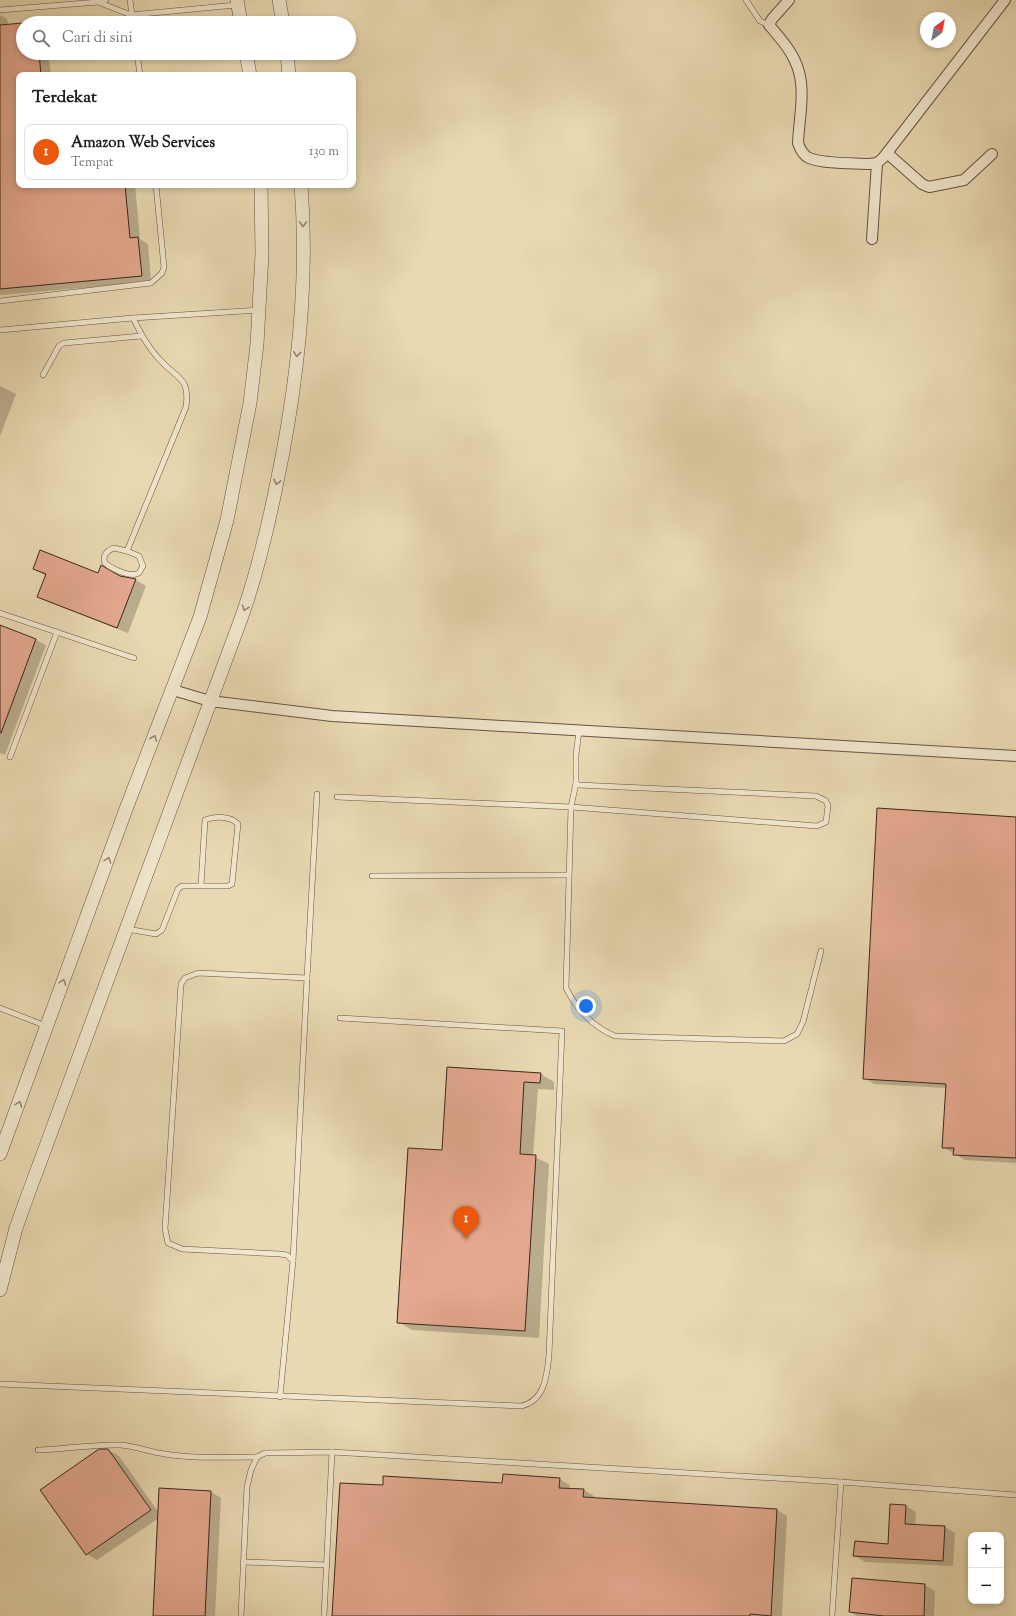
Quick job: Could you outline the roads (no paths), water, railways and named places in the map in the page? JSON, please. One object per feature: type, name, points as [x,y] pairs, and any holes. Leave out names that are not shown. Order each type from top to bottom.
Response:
[{"type":"street","points":[[279,0],[282,16]]},
{"type":"street","points":[[789,0],[772,18],[769,25],[785,43],[799,71],[801,83],[798,143],[804,154],[809,158],[869,164],[877,163],[887,153],[1005,0]]},
{"type":"street","points":[[237,2],[240,16]]},
{"type":"street","points":[[247,60],[249,72]]},
{"type":"street","points":[[288,60],[289,72]]},
{"type":"street","points":[[887,153],[922,184],[929,187],[964,180],[992,154]]},
{"type":"street","points":[[872,240],[877,163]]},
{"type":"street","points":[[0,1154],[129,802],[200,617],[230,506],[250,403],[260,310],[262,254],[261,188]]},
{"type":"street","points":[[0,1290],[16,1228],[253,584],[265,541],[284,449],[294,383],[301,321],[303,244],[302,188]]},
{"type":"street","points":[[173,690],[210,701],[332,716],[1016,756]]},
{"type":"lane","points":[[0,10],[98,2],[106,0]]},
{"type":"lane","points":[[130,0],[131,15]]},
{"type":"lane","points":[[746,0],[760,21],[769,25]]},
{"type":"lane","points":[[98,2],[131,15],[237,2]]},
{"type":"lane","points":[[138,60],[140,72]]},
{"type":"lane","points":[[0,301],[151,283],[162,273],[164,267],[156,188]]},
{"type":"lane","points":[[0,330],[133,318],[260,310]]},
{"type":"lane","points":[[128,551],[181,418],[187,395],[180,376],[163,363],[141,336],[133,318]]},
{"type":"lane","points":[[43,375],[59,346],[64,343],[141,336]]},
{"type":"lane","points":[[111,549],[128,551],[139,556],[142,561],[143,566],[137,575],[110,567],[104,560],[105,554],[111,549]]},
{"type":"lane","points":[[0,613],[134,658]]},
{"type":"lane","points":[[10,758],[57,632]]},
{"type":"lane","points":[[579,731],[576,755],[576,783],[571,807],[566,988],[574,1005],[592,1023],[604,1031],[616,1036],[784,1041],[797,1034],[802,1022],[821,951]]},
{"type":"lane","points":[[337,797],[571,807],[816,826],[822,825],[826,822],[828,806],[826,801],[816,796],[580,785],[576,783]]},
{"type":"lane","points":[[280,1397],[293,1261],[317,794]]},
{"type":"lane","points":[[126,928],[159,932],[166,924],[178,889],[187,885],[228,886],[232,884],[238,824],[230,818],[210,818],[205,820],[201,885]]},
{"type":"lane","points":[[372,876],[569,875]]},
{"type":"lane","points":[[293,1261],[287,1255],[280,1254],[182,1249],[168,1243],[164,1229],[181,984],[185,978],[198,973],[308,978]]},
{"type":"lane","points":[[0,1008],[47,1026]]},
{"type":"lane","points":[[0,1384],[280,1397],[521,1406],[530,1404],[539,1394],[546,1376],[549,1355],[562,1031],[340,1018]]},
{"type":"lane","points":[[38,1450],[116,1445],[141,1447],[164,1454],[205,1458],[257,1457],[265,1453],[278,1452],[332,1452],[841,1482],[1016,1495]]},
{"type":"lane","points":[[324,1616],[332,1452]]},
{"type":"lane","points":[[241,1616],[248,1487],[251,1470],[257,1457]]},
{"type":"lane","points":[[832,1616],[841,1482]]},
{"type":"lane","points":[[245,1562],[326,1565]]},
{"type":"place","name":"Amazon Web Services","points":[[466,1239]]}]
